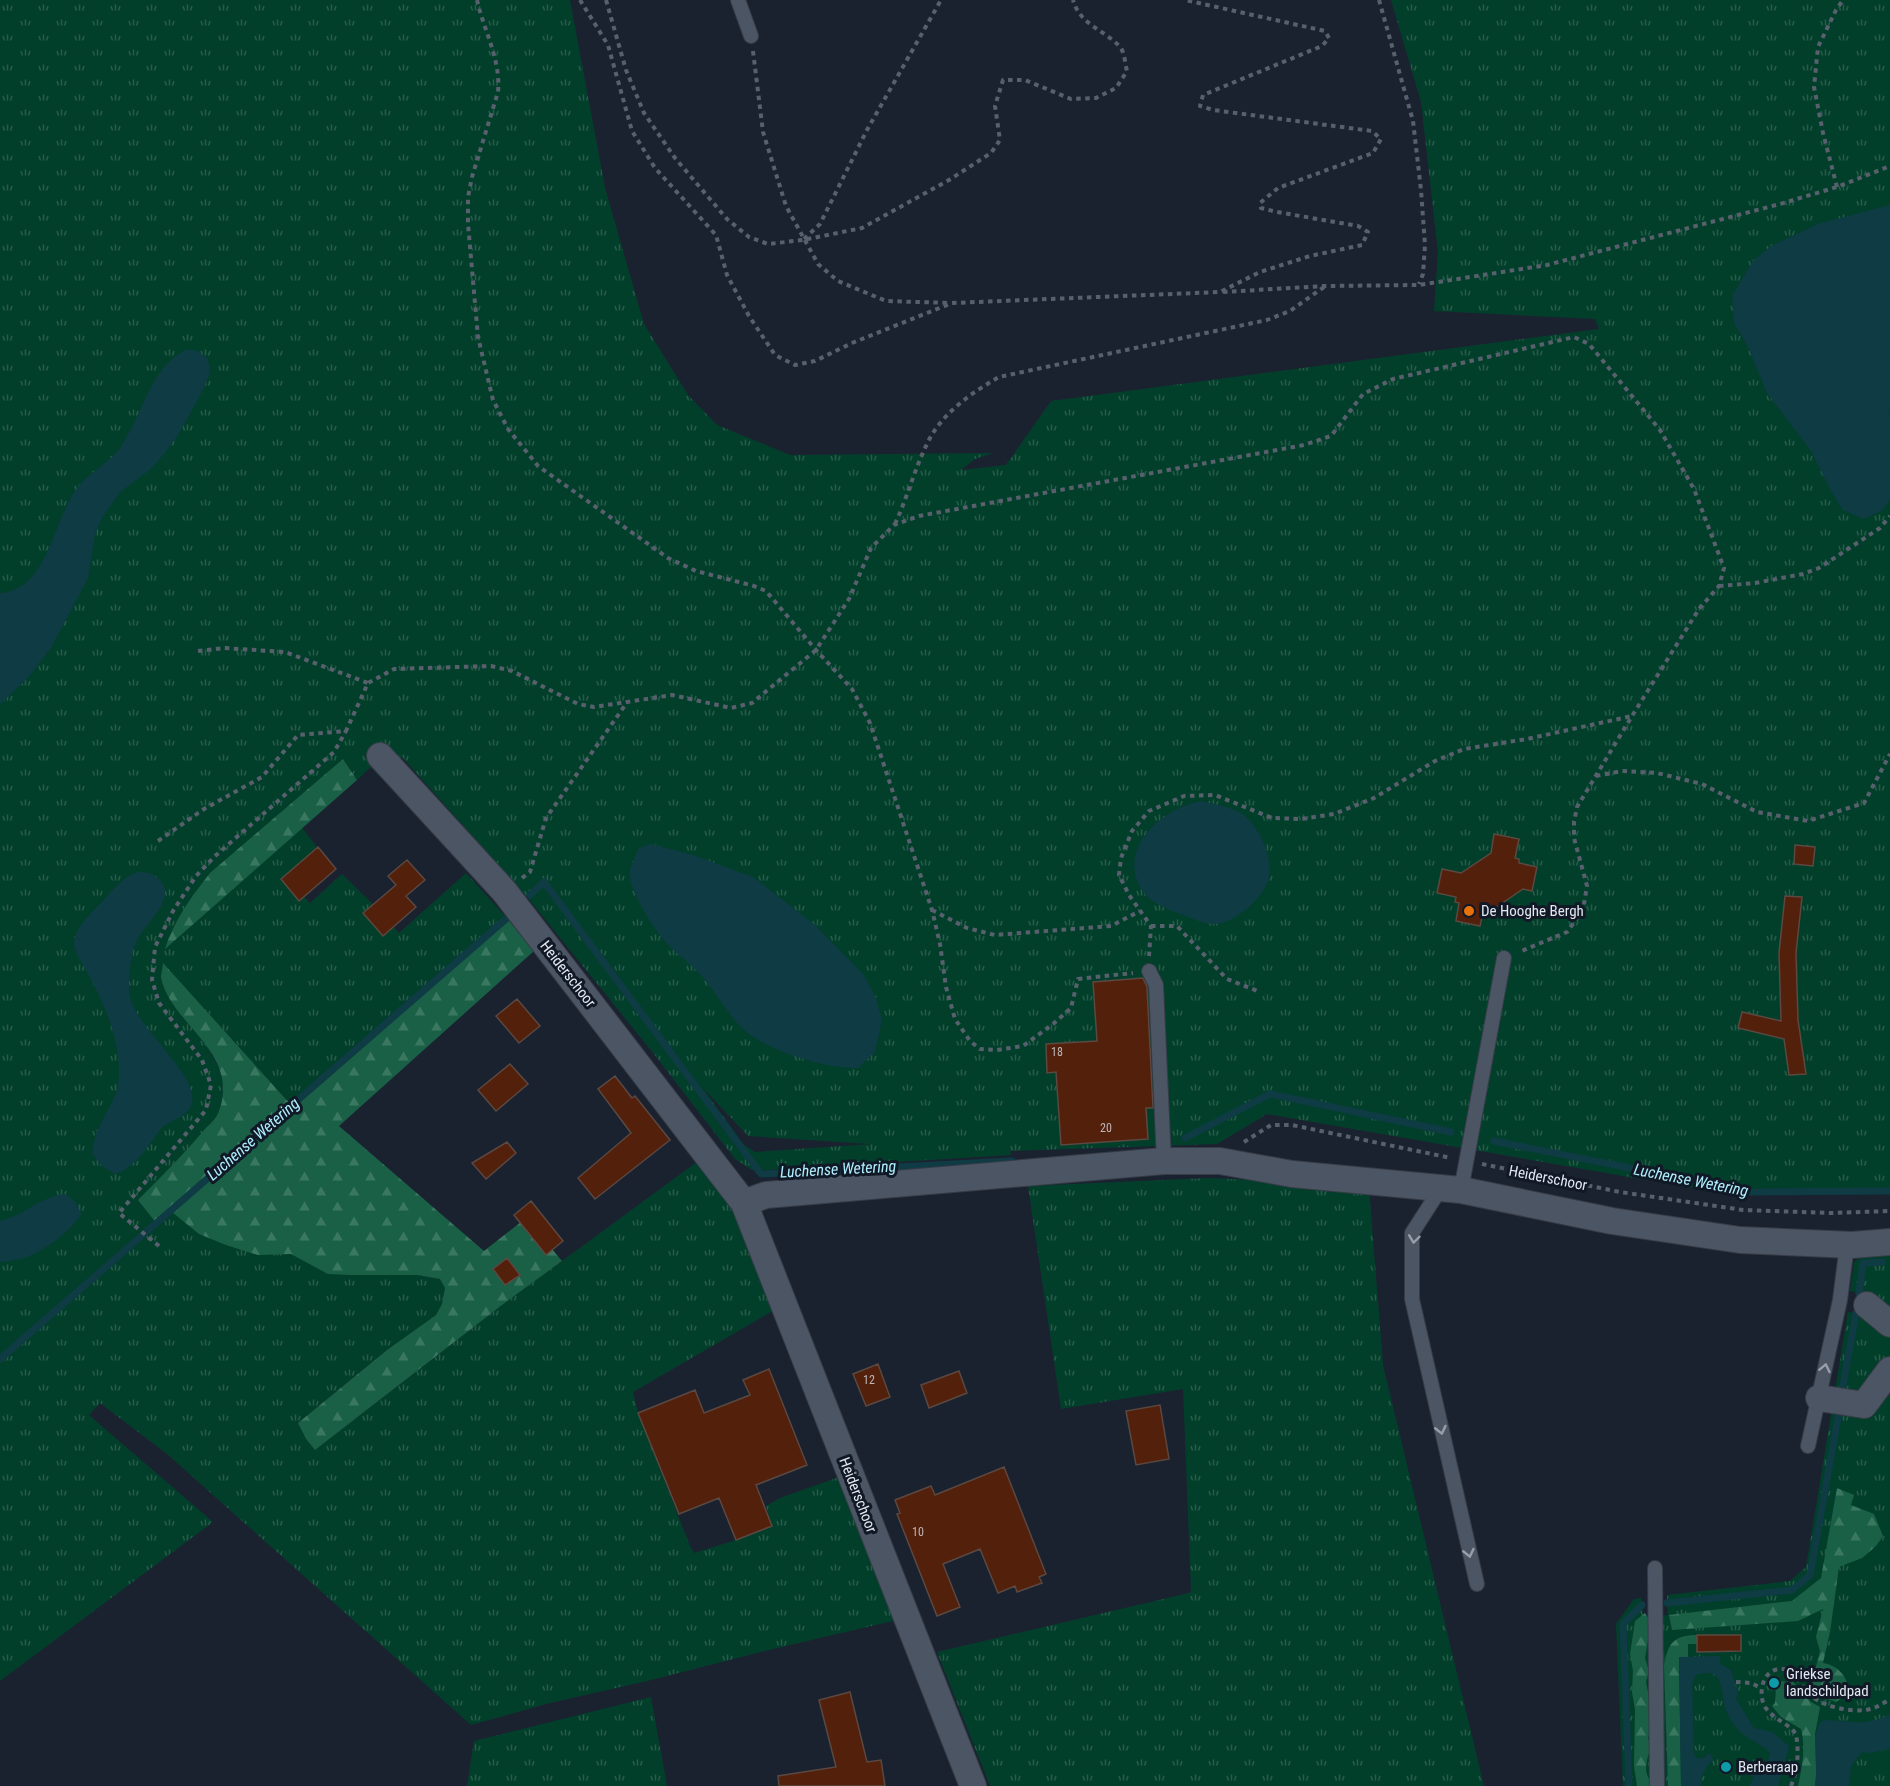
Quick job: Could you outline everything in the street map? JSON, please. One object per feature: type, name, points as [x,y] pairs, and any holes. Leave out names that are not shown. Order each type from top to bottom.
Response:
[{"type":"street","name":"Heiderschoor","points":[[380,756],[504,891],[744,1203],[973,1786]]},
{"type":"street","name":"Heiderschoor","points":[[744,1203],[766,1195],[1164,1161],[1220,1161],[1292,1174],[1451,1189],[1612,1221],[1740,1240],[1847,1245],[1890,1242]]},
{"type":"street","points":[[1867,1305],[1890,1324]]},
{"type":"street","points":[[1819,1398],[1864,1406],[1890,1370]]},
{"type":"lane","points":[[738,0],[751,36]]},
{"type":"lane","points":[[1477,1584],[1412,1299],[1412,1233],[1451,1189],[1466,1161],[1504,958]]},
{"type":"lane","points":[[1149,971],[1156,985],[1164,1161]]},
{"type":"lane","points":[[1808,1446],[1840,1300],[1847,1245]]},
{"type":"lane","points":[[1656,1568],[1657,1786]]},
{"type":"path","points":[[477,0],[497,62],[500,79],[468,197],[468,224],[478,337],[493,400],[508,429],[538,466],[668,558],[696,571],[766,591],[852,689],[870,723],[932,910],[946,987],[955,1019],[970,1041],[980,1049],[997,1050],[1023,1046],[1071,1008],[1078,979],[1149,971],[1151,926],[1129,896],[1119,875],[1121,858],[1132,831],[1149,811],[1184,796],[1215,795],[1272,818],[1301,819],[1334,814],[1374,798],[1435,761],[1464,749],[1527,740],[1632,716]]},
{"type":"path","points":[[580,0],[608,45],[632,131],[655,168],[716,235],[727,275],[749,316],[775,355],[795,365],[815,361],[952,303]]},
{"type":"path","points":[[606,0],[626,70],[644,113],[675,158],[727,219],[749,237],[768,244],[803,240],[862,228],[949,180],[991,153],[1000,140],[995,106],[1004,80],[1025,80],[1071,99],[1096,98],[1116,88],[1127,71],[1122,49],[1085,20],[1076,10],[1073,0]]},
{"type":"path","points":[[803,240],[820,224],[867,130],[941,0]]},
{"type":"path","points":[[1185,0],[1325,31],[1329,38],[1322,46],[1203,95],[1200,106],[1213,110],[1372,131],[1381,139],[1373,153],[1278,188],[1260,202],[1261,208],[1277,212],[1358,226],[1368,232],[1362,245],[1311,256],[1260,272],[1220,292]]},
{"type":"path","points":[[1379,0],[1413,121],[1425,245],[1423,274],[1419,285]]},
{"type":"path","points":[[1838,187],[1823,133],[1814,87],[1818,47],[1836,9],[1843,0]]},
{"type":"path","points":[[751,36],[763,132],[786,206],[803,240],[818,264],[838,281],[886,301],[952,303],[1324,286],[1419,285],[1547,266],[1838,187],[1890,166]]},
{"type":"path","points":[[159,1246],[119,1214],[206,1110],[211,1085],[202,1060],[159,1003],[152,981],[155,947],[173,911],[196,876],[214,857],[334,752],[368,683],[394,669],[490,666],[512,671],[578,704],[594,707],[672,695],[731,708],[752,703],[816,650],[849,599],[871,548],[894,525],[931,436],[946,417],[973,392],[999,377],[1267,320],[1290,311],[1324,286]]},
{"type":"path","points":[[894,525],[919,516],[1304,445],[1331,436],[1363,394],[1392,379],[1574,337],[1589,344],[1660,430],[1694,489],[1724,568],[1719,586],[1699,609],[1577,807],[1574,838],[1587,886],[1583,910],[1567,932],[1504,958]]},
{"type":"path","points":[[1719,586],[1755,583],[1803,574],[1819,568],[1880,528],[1890,516]]},
{"type":"path","points":[[198,651],[224,648],[285,652],[368,683]]},
{"type":"path","points":[[504,891],[530,872],[546,818],[628,700]]},
{"type":"path","points":[[158,841],[204,809],[262,777],[298,735],[346,731]]},
{"type":"path","points":[[1596,776],[1622,771],[1657,773],[1702,784],[1757,812],[1808,821],[1864,803],[1890,754]]},
{"type":"path","points":[[932,910],[967,928],[995,935],[1111,926],[1140,911]]},
{"type":"path","points":[[1151,926],[1177,927],[1227,980],[1260,992]]},
{"type":"path","name":"Heiderschoor","points":[[1220,1161],[1271,1125],[1292,1125],[1620,1192],[1743,1210],[1831,1213],[1890,1211]]},
{"type":"path","points":[[1791,1786],[1797,1767],[1796,1734],[1766,1707],[1761,1693],[1765,1678],[1782,1669],[1795,1676],[1809,1694],[1833,1707],[1864,1710],[1876,1707],[1890,1699]]},
{"type":"path","points":[[1736,1682],[1751,1683],[1761,1688]]},
{"type":"green space","points":[[0,0],[570,0],[605,188],[644,324],[688,395],[717,425],[790,455],[993,453],[975,459],[961,470],[1006,465],[1051,401],[1599,329],[1595,319],[1434,311],[1438,252],[1421,102],[1391,0],[1890,0],[1890,1193],[1727,1194],[1267,1114],[1217,1144],[1010,1151],[1011,1155],[752,1170],[735,1159],[654,1054],[527,897],[402,757],[379,776],[371,767],[357,780],[343,759],[320,780],[171,942],[302,828],[321,852],[290,882],[310,903],[342,874],[399,933],[466,873],[506,917],[292,1106],[164,965],[171,1000],[205,1043],[221,1072],[351,1275],[417,1275],[440,1279],[445,1288],[442,1304],[436,1315],[387,1350],[298,1423],[306,1439],[315,1450],[502,1305],[701,1159],[744,1231],[776,1309],[633,1392],[638,1413],[690,1546],[694,1553],[772,1526],[766,1506],[780,1498],[842,1476],[897,1620],[550,1703],[471,1725],[167,1454],[100,1403],[89,1415],[213,1522],[0,1681]],"holes":[[[702,1087],[748,1136],[871,1144],[755,1152],[744,1145]]]},
{"type":"green space","points":[[343,759],[357,780],[165,949],[178,918],[210,873]]},
{"type":"green space","points":[[506,917],[534,951],[339,1126],[484,1251],[526,1218],[562,1261],[315,1450],[298,1423],[387,1350],[436,1315],[442,1304],[445,1288],[440,1279],[417,1275],[328,1274],[291,1254],[258,1255],[199,1234],[172,1212],[157,1224],[138,1200],[215,1118],[219,1111],[223,1090],[220,1072],[212,1055],[167,994],[161,977],[163,963],[292,1106]]},
{"type":"green space","points":[[1209,1178],[1328,1183],[1369,1188],[1383,1365],[1484,1786],[990,1786],[937,1652],[1191,1591],[1183,1389],[1061,1409],[1028,1186]]},
{"type":"green space","points":[[1890,1252],[1890,1786],[1623,1786],[1616,1624],[1634,1599],[1641,1598],[1643,1618],[1668,1615],[1667,1595],[1790,1581],[1806,1567],[1848,1312],[1865,1315],[1869,1295],[1850,1291],[1854,1262],[1867,1253]]},
{"type":"green space","points":[[1837,1488],[1854,1495],[1851,1505],[1874,1514],[1883,1536],[1876,1546],[1862,1558],[1839,1567],[1830,1632],[1823,1663],[1836,1668],[1843,1674],[1848,1687],[1844,1696],[1836,1702],[1810,1690],[1820,1651],[1816,1637],[1823,1609],[1798,1621],[1672,1630],[1669,1615],[1792,1601],[1821,1578]]},
{"type":"green space","points":[[1645,1613],[1651,1622],[1645,1658],[1649,1671],[1646,1682],[1652,1713],[1648,1739],[1652,1745],[1646,1767],[1650,1780],[1649,1786],[1637,1786],[1634,1766],[1633,1671],[1630,1654],[1635,1621]]},
{"type":"green space","points":[[1697,1635],[1697,1644],[1688,1644],[1688,1657],[1679,1657],[1681,1786],[1668,1786],[1664,1665],[1667,1651],[1673,1642],[1682,1637]]},
{"type":"green space","points":[[1788,1676],[1811,1702],[1820,1707],[1815,1734],[1817,1765],[1815,1786],[1798,1786],[1803,1751],[1801,1729],[1781,1717],[1772,1706],[1775,1703],[1776,1689],[1782,1681],[1787,1682]]},
{"type":"green space","points":[[651,1697],[667,1786],[467,1786],[474,1741]]},
{"type":"shaded area","points":[[1890,205],[1890,499],[1883,510],[1863,519],[1843,510],[1811,451],[1767,393],[1748,347],[1734,323],[1732,296],[1753,261],[1771,246],[1818,224]]},
{"type":"shaded area","points":[[188,349],[198,351],[208,359],[210,372],[203,390],[177,437],[159,460],[120,492],[102,518],[95,534],[88,578],[51,648],[26,680],[0,704],[0,593],[16,589],[29,580],[40,566],[69,500],[78,487],[107,462],[123,444],[158,376],[176,356]]},
{"type":"shaded area","points":[[1202,801],[1232,809],[1247,818],[1259,833],[1269,861],[1269,878],[1262,893],[1241,914],[1216,924],[1198,921],[1153,901],[1143,892],[1135,872],[1135,857],[1148,831],[1173,811]]},
{"type":"shaded area","points":[[651,844],[693,855],[753,877],[814,924],[863,974],[876,998],[882,1020],[875,1052],[858,1068],[829,1065],[778,1050],[749,1034],[739,1025],[703,977],[663,939],[636,896],[630,870],[639,848]]},
{"type":"shaded area","points":[[138,872],[149,873],[159,879],[164,886],[165,894],[163,903],[136,942],[131,960],[129,992],[141,1020],[187,1080],[192,1093],[189,1110],[163,1126],[128,1168],[115,1174],[101,1165],[92,1153],[99,1127],[111,1104],[119,1081],[117,1048],[107,1015],[76,952],[74,942],[78,930],[90,914],[123,880]]},
{"type":"shaded area","points":[[65,1194],[75,1202],[81,1214],[71,1227],[56,1240],[31,1255],[0,1262],[0,1221],[9,1219],[47,1199]]},
{"type":"shaded area","points":[[1720,1656],[1720,1664],[1731,1670],[1738,1694],[1736,1699],[1754,1728],[1772,1732],[1789,1746],[1778,1786],[1749,1786],[1754,1778],[1743,1771],[1742,1766],[1746,1765],[1757,1772],[1765,1771],[1770,1752],[1737,1729],[1726,1711],[1718,1678],[1713,1674],[1705,1673],[1696,1675],[1692,1683],[1694,1753],[1697,1759],[1710,1753],[1713,1759],[1703,1774],[1701,1786],[1681,1786],[1679,1657]]},
{"type":"shaded area","points":[[1890,1714],[1890,1749],[1862,1752],[1851,1766],[1849,1786],[1815,1786],[1815,1743],[1821,1722],[1825,1720],[1866,1722]]},
{"type":"building","points":[[1494,834],[1519,839],[1515,858],[1519,859],[1519,863],[1537,867],[1532,891],[1523,889],[1482,917],[1480,926],[1456,921],[1459,903],[1455,902],[1456,897],[1437,893],[1442,869],[1461,873],[1491,853]]},
{"type":"building","points":[[1795,845],[1815,847],[1813,866],[1794,864]]},
{"type":"building","points":[[318,847],[336,869],[299,901],[281,879]]},
{"type":"building","points":[[407,860],[425,880],[406,896],[416,907],[383,936],[363,913],[396,885],[388,876]]},
{"type":"building","points":[[1785,896],[1802,897],[1796,953],[1798,1020],[1806,1074],[1789,1075],[1784,1039],[1738,1028],[1742,1012],[1781,1021],[1779,953]]},
{"type":"building","points":[[1143,978],[1147,987],[1153,1108],[1146,1108],[1148,1139],[1061,1145],[1056,1072],[1047,1073],[1046,1044],[1097,1041],[1093,982]]},
{"type":"building","points":[[517,999],[540,1026],[519,1043],[496,1016]]},
{"type":"building","points":[[510,1064],[528,1084],[496,1111],[478,1090]]},
{"type":"building","points":[[615,1076],[632,1098],[635,1096],[670,1140],[595,1199],[578,1178],[631,1133],[598,1089]]},
{"type":"building","points":[[507,1142],[516,1153],[486,1179],[472,1163]]},
{"type":"building","points":[[531,1201],[563,1241],[546,1255],[514,1215]]},
{"type":"building","points":[[507,1258],[520,1275],[505,1285],[493,1269]]},
{"type":"building","points":[[878,1364],[890,1397],[866,1406],[853,1374]]},
{"type":"building","points":[[769,1369],[807,1465],[756,1485],[772,1526],[736,1540],[719,1498],[679,1514],[638,1413],[695,1390],[704,1413],[750,1395],[743,1380]]},
{"type":"building","points":[[959,1371],[967,1393],[929,1408],[921,1385]]},
{"type":"building","points":[[1160,1405],[1169,1459],[1136,1465],[1126,1411]]},
{"type":"building","points":[[1004,1467],[1046,1574],[1039,1577],[1042,1583],[1017,1592],[1015,1586],[998,1593],[980,1549],[943,1564],[960,1607],[937,1616],[897,1514],[900,1513],[895,1500],[931,1486],[935,1495]]},
{"type":"building","points":[[1697,1635],[1741,1635],[1741,1651],[1697,1652]]},
{"type":"building","points":[[850,1692],[867,1762],[881,1760],[885,1786],[779,1786],[778,1776],[836,1767],[819,1700]]},
{"type":"waterway","name":"Luchense Wetering","points":[[530,895],[544,882],[761,1174],[1012,1161]]},
{"type":"waterway","name":"Luchense Wetering","points":[[0,1359],[506,919]]},
{"type":"waterway","name":"Luchense Wetering","points":[[1185,1138],[1270,1094],[1451,1132]]},
{"type":"waterway","name":"Luchense Wetering","points":[[1494,1141],[1751,1192],[1890,1191]]},
{"type":"waterway","points":[[1859,1293],[1863,1263],[1882,1262]]},
{"type":"waterway","points":[[1842,1391],[1856,1313]]},
{"type":"waterway","points":[[1667,1603],[1792,1590],[1810,1575],[1839,1412]]},
{"type":"waterway","points":[[1629,1786],[1623,1624],[1642,1605]]},
{"type":"place","name":"De Hooghe Bergh","points":[[1469,911]]},
{"type":"place","name":"Griekse landschildpad","points":[[1774,1683]]},
{"type":"place","name":"Berberaap","points":[[1726,1767]]}]
